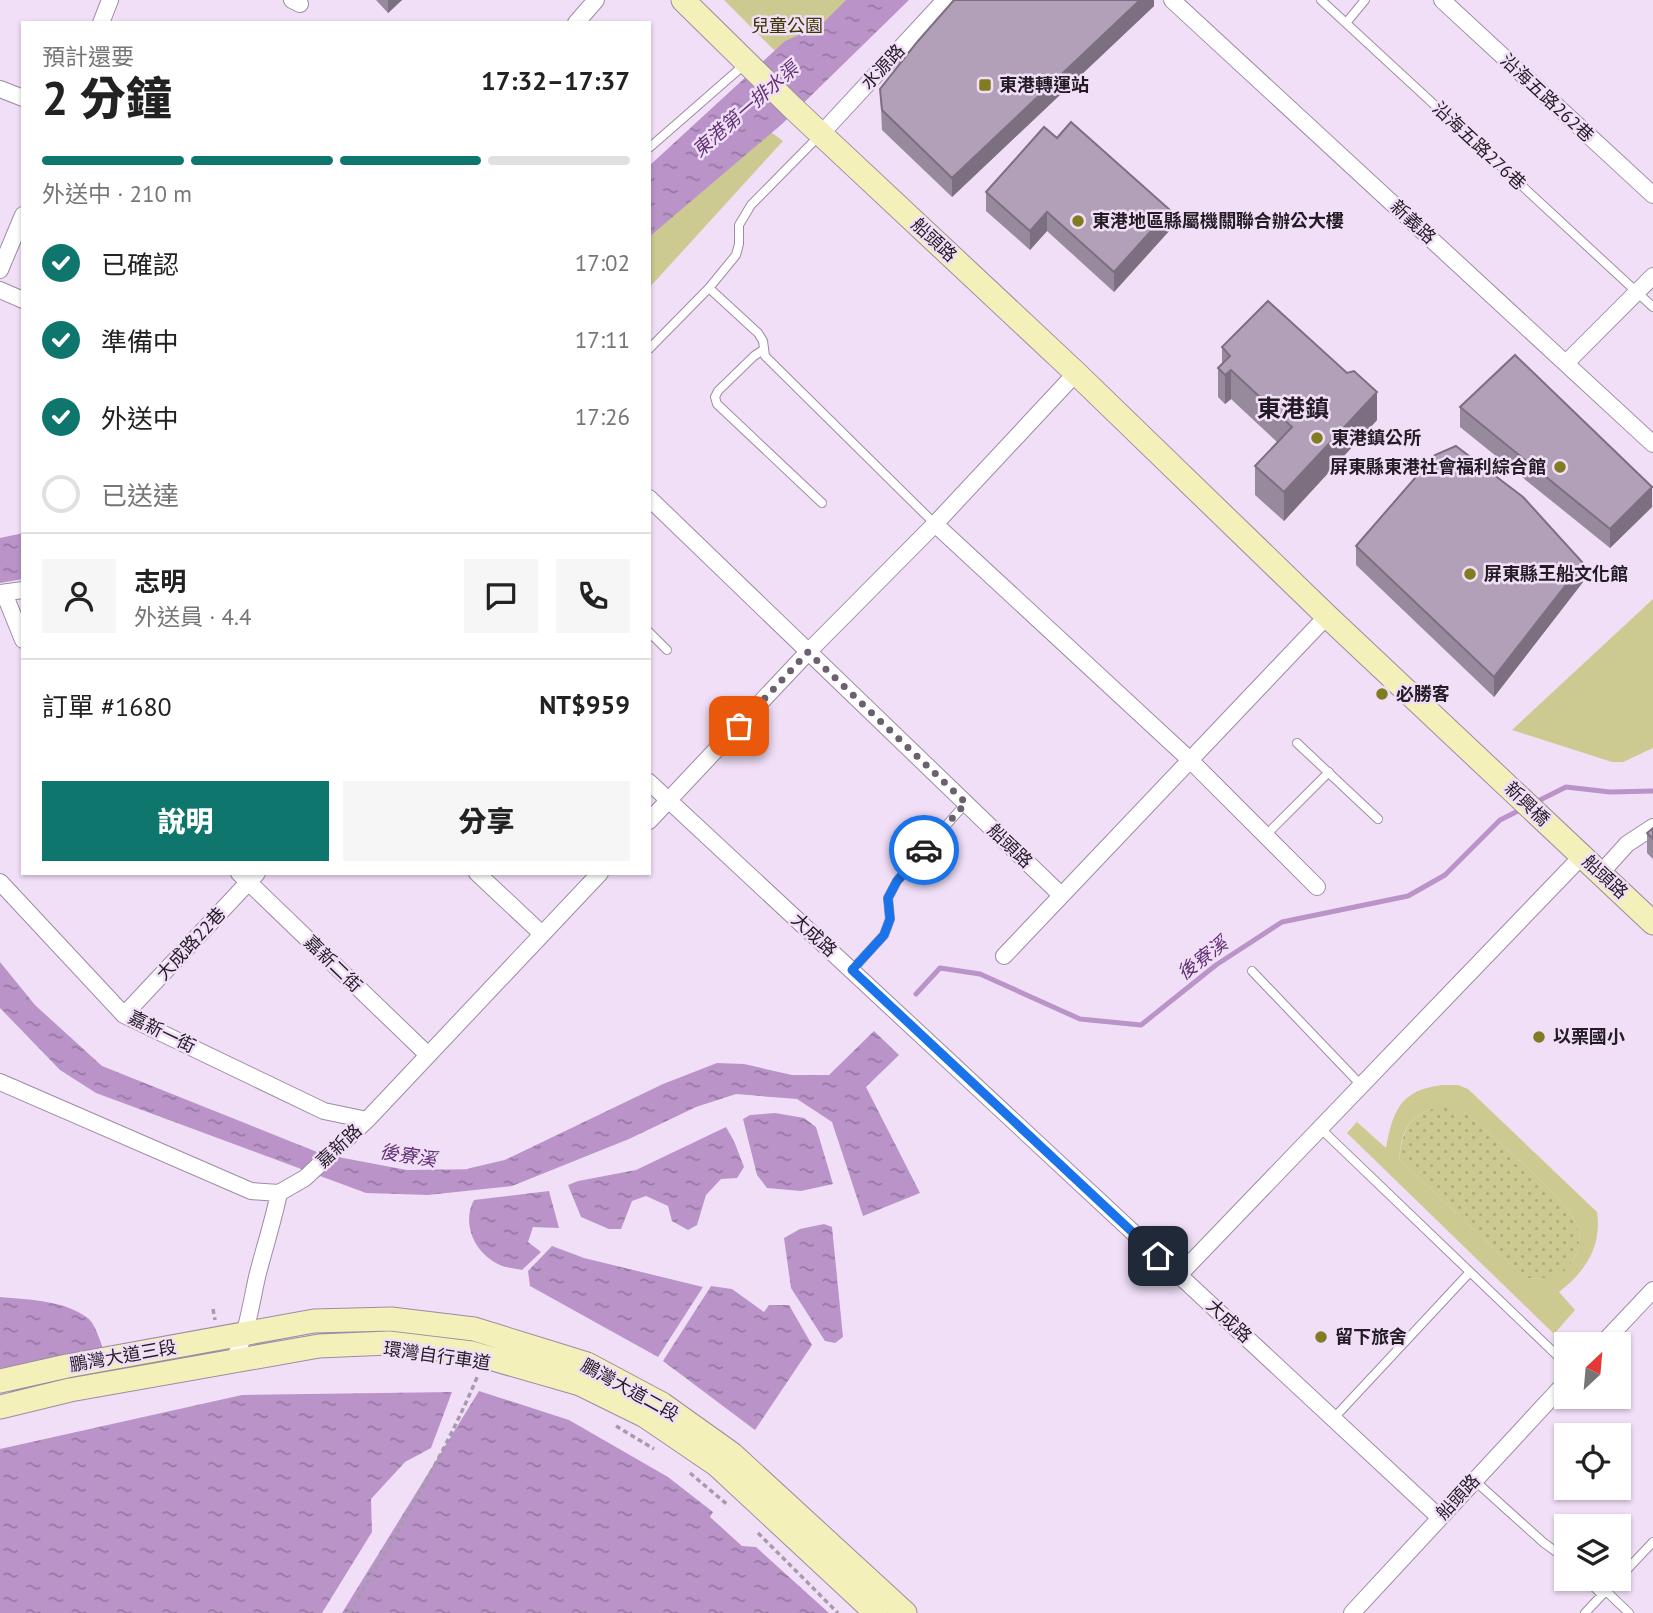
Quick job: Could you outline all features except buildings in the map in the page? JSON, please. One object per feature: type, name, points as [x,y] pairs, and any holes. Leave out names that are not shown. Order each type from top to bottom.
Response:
[{"type":"street","points":[[102,21],[110,0]]},
{"type":"street","points":[[578,21],[596,0]]},
{"type":"street","points":[[683,0],[740,56]]},
{"type":"street","name":"水源路","points":[[821,134],[893,65],[945,0]]},
{"type":"street","name":"新義路","points":[[1172,0],[1653,444]]},
{"type":"street","name":"沿海五路262巷","points":[[1442,0],[1653,195]]},
{"type":"street","name":"船頭路","points":[[740,56],[1499,776]]},
{"type":"street","points":[[0,89],[21,97]]},
{"type":"street","points":[[0,270],[21,220]]},
{"type":"street","points":[[1566,363],[1653,276]]},
{"type":"street","points":[[0,290],[21,299]]},
{"type":"street","points":[[651,819],[1076,373]]},
{"type":"street","name":"船頭路","points":[[651,500],[1061,895]]},
{"type":"street","points":[[934,524],[1189,759],[1317,887]]},
{"type":"street","points":[[21,590],[2,593],[21,636]]},
{"type":"street","points":[[1004,956],[1327,615]]},
{"type":"street","name":"新興橋","points":[[1499,776],[1556,832]]},
{"type":"street","name":"大成路","points":[[651,784],[1439,1517]]},
{"type":"street","points":[[1601,873],[1627,844],[1653,827]]},
{"type":"street","name":"船頭路","points":[[1556,832],[1653,923]]},
{"type":"street","points":[[1179,1275],[1582,856]]},
{"type":"street","points":[[479,875],[542,934]]},
{"type":"street","name":"嘉新路","points":[[279,1193],[305,1178],[353,1134],[598,875]]},
{"type":"street","name":"大成路22巷","points":[[124,1015],[248,876]]},
{"type":"street","name":"嘉新二街","points":[[248,876],[428,1055]]},
{"type":"street","name":"嘉新一街","points":[[0,882],[124,1015],[324,1111],[367,1120]]},
{"type":"street","points":[[0,1082],[251,1191],[279,1193],[246,1333],[234,1360]]},
{"type":"street","points":[[1615,1332],[1650,1298]]},
{"type":"street","name":"鵬灣大道二段","points":[[246,1333],[314,1321],[391,1319],[474,1329],[587,1364],[662,1404],[732,1454],[905,1613]]},
{"type":"street","name":"鵬灣大道三段","points":[[0,1381],[246,1333]]},
{"type":"street","name":"鵬灣大道二段","points":[[234,1360],[319,1346],[389,1343],[472,1353],[580,1384],[645,1416],[718,1465],[876,1613]]},
{"type":"street","name":"鵬灣大道三段","points":[[0,1406],[70,1390],[234,1360]]},
{"type":"street","name":"船頭路","points":[[1352,1613],[1554,1395]]},
{"type":"lane","name":"沿海五路276巷","points":[[1321,0],[1653,307]]},
{"type":"lane","points":[[1346,23],[1365,0]]},
{"type":"lane","points":[[651,146],[740,56]]},
{"type":"lane","points":[[651,347],[709,288],[736,255],[739,225],[743,215],[821,134]]},
{"type":"lane","points":[[709,288],[758,332],[763,341],[765,356],[934,524]]},
{"type":"lane","points":[[763,350],[718,391],[715,397],[717,404],[822,503]]},
{"type":"lane","points":[[651,634],[667,650]]},
{"type":"lane","points":[[1297,743],[1378,819]]},
{"type":"lane","points":[[1265,836],[1328,772]]},
{"type":"lane","points":[[852,970],[884,935],[890,919],[888,898],[897,881],[966,803]]},
{"type":"lane","points":[[1252,971],[1361,1085]]},
{"type":"lane","points":[[1320,1128],[1554,1352]]},
{"type":"lane","points":[[1333,1419],[1470,1272]]},
{"type":"lane","points":[[1474,1480],[1554,1550]]},
{"type":"lane","points":[[1631,1565],[1653,1542]]},
{"type":"lane","points":[[1601,1591],[1629,1613]]},
{"type":"lane","points":[[1585,1613],[1604,1593]]},
{"type":"path","points":[[349,1613],[429,1477],[461,1415],[479,1373],[472,1353]]},
{"type":"path","points":[[612,1423],[657,1451]]},
{"type":"path","points":[[690,1473],[732,1508]]},
{"type":"path","points":[[752,1527],[838,1613]]},
{"type":"green space","name":"兒童公園","points":[[724,0],[855,0],[786,62]]},
{"type":"green space","points":[[768,130],[783,141],[651,286],[651,225]]},
{"type":"green space","points":[[1653,599],[1653,748],[1623,762],[1612,762],[1512,730]]},
{"type":"green space","points":[[1442,1085],[1458,1085],[1468,1089],[1597,1212],[1597,1236],[1590,1258],[1577,1276],[1559,1292],[1575,1310],[1554,1334],[1347,1133],[1357,1122],[1386,1148],[1396,1113],[1408,1097]],"holes":[[[1436,1107],[1466,1113],[1548,1188],[1574,1220],[1580,1235],[1578,1249],[1565,1271],[1554,1277],[1525,1278],[1399,1159],[1405,1132],[1419,1115]]]},
{"type":"green space","points":[[1436,1107],[1449,1107],[1466,1113],[1530,1170],[1563,1205],[1574,1220],[1580,1239],[1569,1266],[1560,1275],[1525,1278],[1399,1159],[1408,1126],[1419,1115]]},
{"type":"water","name":"東港第一排水渠","points":[[846,0],[909,0],[782,124],[651,235],[651,164],[785,41],[820,26]]},
{"type":"water","points":[[21,533],[21,579],[0,583],[0,538]]},
{"type":"water","points":[[0,962],[35,1005],[102,1066],[322,1154],[407,1170],[486,1169],[663,1084],[717,1063],[744,1064],[792,1075],[829,1075],[874,1031],[899,1055],[866,1087],[920,1193],[863,1216],[832,1122],[797,1099],[736,1094],[696,1107],[629,1139],[512,1186],[428,1195],[366,1193],[96,1093],[60,1070],[0,1008]]},
{"type":"water","points":[[775,1113],[804,1118],[816,1127],[833,1184],[801,1191],[767,1188],[757,1175],[743,1119],[750,1115]]},
{"type":"water","points":[[726,1127],[744,1167],[737,1178],[721,1179],[706,1195],[697,1225],[688,1230],[672,1221],[668,1206],[646,1196],[632,1201],[621,1229],[609,1229],[581,1217],[568,1185],[636,1170]]},
{"type":"water","points":[[549,1191],[559,1228],[533,1227],[528,1242],[541,1252],[522,1270],[500,1265],[477,1246],[469,1219],[474,1200]]},
{"type":"water","points":[[824,1224],[832,1227],[843,1337],[835,1343],[825,1341],[791,1288],[784,1238],[800,1229]]},
{"type":"water","points":[[552,1246],[584,1258],[703,1287],[658,1357],[530,1286],[528,1271]]},
{"type":"water","points":[[711,1286],[732,1289],[764,1312],[769,1305],[789,1305],[812,1345],[755,1430],[663,1361]]},
{"type":"water","points":[[0,1297],[58,1304],[80,1313],[92,1323],[107,1359],[0,1383]]},
{"type":"water","points":[[479,1391],[569,1420],[668,1477],[713,1512],[710,1517],[742,1546],[756,1547],[829,1613],[342,1613]]},
{"type":"water","points":[[452,1392],[431,1448],[405,1462],[371,1499],[372,1532],[322,1613],[0,1613],[0,1449],[242,1395]]},
{"type":"waterway","points":[[1534,803],[1566,787],[1610,792],[1653,791]]},
{"type":"waterway","name":"後寮溪","points":[[916,994],[940,968],[980,974],[1080,1019],[1141,1025],[1216,965],[1282,922],[1408,896],[1445,875],[1500,820],[1522,809]]},
{"type":"waterway","name":"後寮溪","points":[[469,1171],[503,1163]]},
{"type":"way so far","points":[[739,726],[808,652],[966,803],[924,850]]},
{"type":"place","name":"東港轉運站","points":[[985,85]]},
{"type":"place","name":"東港地區縣屬機關聯合辦公大樓","points":[[1078,221]]},
{"type":"place","name":"東港鎮公所","points":[[1317,438]]},
{"type":"place","name":"屏東縣東港社會福利綜合館","points":[[1560,467]]},
{"type":"place","name":"屏東縣王船文化館","points":[[1470,574]]},
{"type":"place","name":"必勝客","points":[[1382,694]]},
{"type":"place","name":"以栗國小","points":[[1539,1037]]},
{"type":"place","name":"留下旅舍","points":[[1321,1337]]},
{"type":"district","name":"東港鎮","points":[[1293,409]]},
{"type":"route","points":[[924,850],[897,881],[888,898],[890,919],[884,935],[852,970],[1158,1256]]}]
